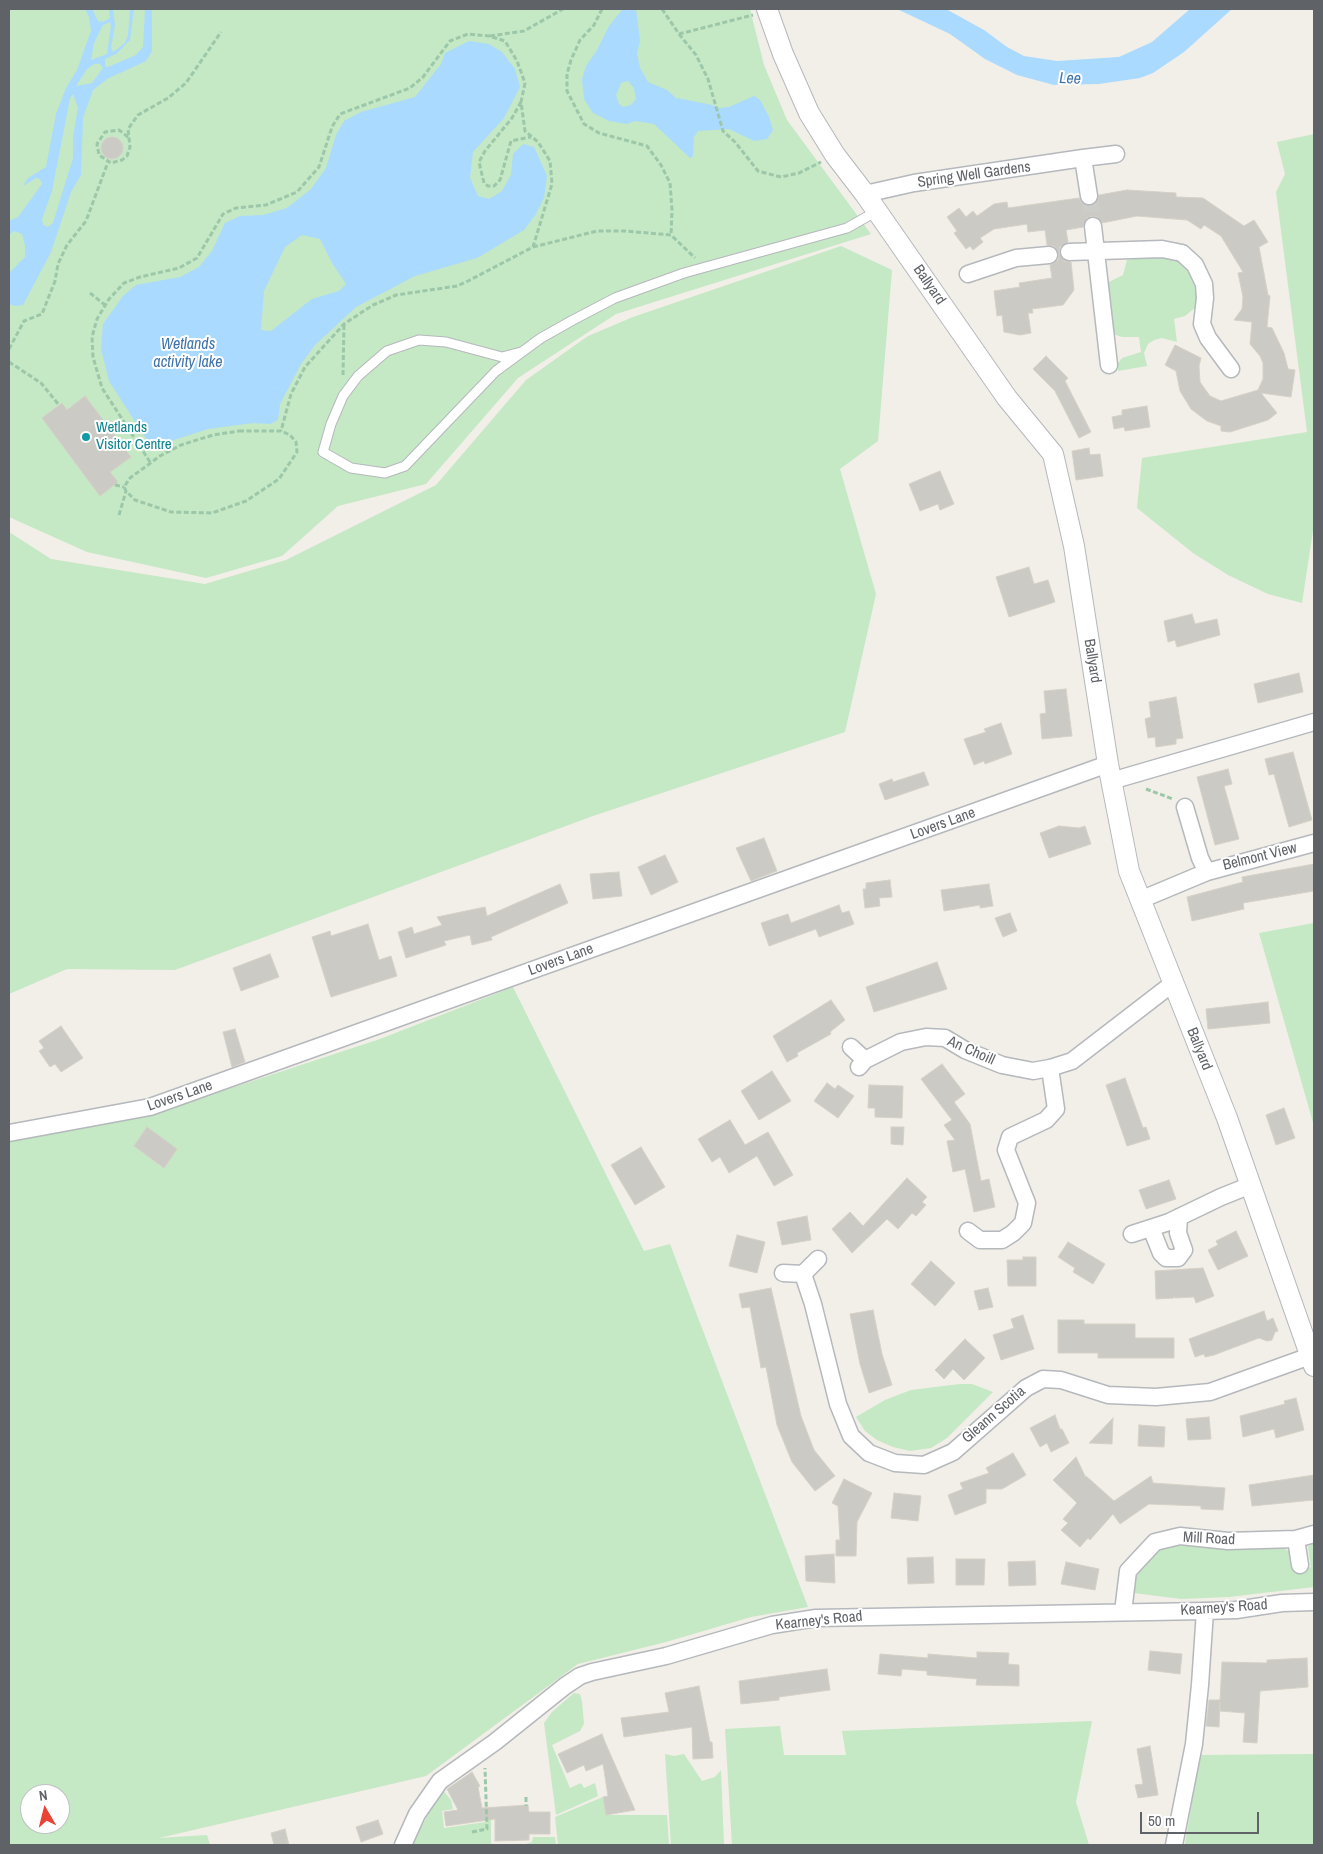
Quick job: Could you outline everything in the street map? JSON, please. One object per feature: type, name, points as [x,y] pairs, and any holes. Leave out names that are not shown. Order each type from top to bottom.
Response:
[{"type":"street","name":"Ballyard","points":[[768,10],[782,54],[809,112],[835,155],[865,194],[1007,398],[1053,454],[1074,546],[1109,772],[1129,872],[1172,984],[1227,1118],[1312,1362]]},
{"type":"street","name":"Spring Well Gardens","points":[[865,194],[914,183],[1116,154]]},
{"type":"street","points":[[1083,158],[1089,196]]},
{"type":"street","points":[[1093,226],[1109,365]]},
{"type":"street","points":[[1069,252],[1162,249],[1182,253],[1195,265],[1204,284],[1205,298],[1202,324],[1208,338],[1230,368]]},
{"type":"street","points":[[968,274],[1016,258],[1048,255]]},
{"type":"street","name":"Lovers Lane","points":[[9,1133],[150,1107],[1109,772],[1314,722]]},
{"type":"street","name":"Belmont View","points":[[1185,807],[1200,858],[1207,872]]},
{"type":"street","name":"Belmont View","points":[[1140,900],[1207,872],[1314,843]]},
{"type":"street","name":"An Choill","points":[[851,1047],[862,1063],[901,1042],[926,1037],[945,1038],[965,1050],[1002,1064],[1033,1071],[1050,1068],[1072,1061],[1172,984]]},
{"type":"street","points":[[968,1231],[980,1240],[1002,1240],[1013,1233],[1022,1223],[1028,1203],[1006,1150],[1010,1137],[1046,1120],[1056,1109],[1050,1068]]},
{"type":"street","points":[[1132,1234],[1179,1217],[1251,1185]]},
{"type":"street","points":[[1151,1228],[1161,1253],[1166,1258],[1178,1258],[1184,1250],[1178,1233],[1179,1217]]},
{"type":"street","points":[[783,1274],[803,1274],[818,1259]]},
{"type":"street","name":"Gleann Scotia","points":[[803,1274],[813,1304],[838,1404],[851,1436],[869,1453],[895,1463],[924,1464],[953,1452],[1026,1388],[1043,1379],[1061,1380],[1108,1395],[1156,1397],[1210,1392],[1312,1362]]},
{"type":"street","name":"Mill Road","points":[[1122,1612],[1128,1571],[1155,1542],[1180,1536],[1228,1541],[1296,1539],[1314,1534]]},
{"type":"street","points":[[1296,1539],[1300,1565]]},
{"type":"street","name":"Kearney's Road","points":[[404,1845],[417,1814],[440,1781],[478,1755],[580,1676],[690,1650],[772,1625],[816,1618],[861,1616],[1008,1616],[1236,1610],[1282,1602],[1314,1602]]},
{"type":"street","points":[[1174,1845],[1194,1744],[1204,1611]]},
{"type":"lane","points":[[521,352],[502,357],[446,342],[419,340],[387,351],[358,376],[343,396],[331,424],[323,452],[351,468],[385,473],[405,466],[496,371],[521,352],[573,320],[615,298],[684,273],[706,269],[847,228],[877,211]]},
{"type":"path","points":[[489,36],[524,31],[563,9]]},
{"type":"path","points":[[602,9],[594,24],[580,40],[567,74],[568,91],[584,124],[599,134],[647,146],[661,165],[670,184],[671,236]]},
{"type":"path","points":[[662,9],[696,55],[708,79],[723,131],[735,142],[758,171],[781,177],[799,172],[835,155]]},
{"type":"path","points":[[679,34],[768,10]]},
{"type":"path","points":[[128,137],[114,129],[100,135],[97,150],[103,159],[108,162],[117,162],[127,156],[130,147],[128,129],[138,115],[168,98],[186,83],[221,32]]},
{"type":"path","points":[[150,462],[102,388],[93,357],[92,336],[97,319],[105,305],[124,283],[140,277],[179,268],[197,258],[223,214],[236,208],[266,205],[297,192],[319,167],[332,127],[340,114],[410,88],[423,77],[450,41],[468,34],[489,36],[505,41],[517,61],[525,83],[521,102],[512,118],[485,151],[479,162],[484,184],[494,186],[500,180],[511,141],[532,137]]},
{"type":"path","points":[[521,102],[525,131],[532,137],[550,161],[552,184],[533,247]]},
{"type":"path","points":[[9,349],[24,321],[42,314],[56,281],[58,264],[67,246],[86,221],[108,162]]},
{"type":"path","points":[[281,431],[291,394],[305,367],[344,324],[373,305],[396,296],[457,286],[533,247],[597,231],[671,236],[706,269]]},
{"type":"path","points":[[90,294],[105,305]]},
{"type":"path","points":[[343,396],[344,324]]},
{"type":"path","points":[[9,362],[40,383],[59,405]]},
{"type":"path","points":[[115,485],[125,489],[135,500],[171,512],[196,514],[227,509],[264,490],[279,479],[297,452],[296,442],[290,435],[281,431],[239,431],[213,435],[181,446],[150,462],[130,478],[125,489],[119,515]]},
{"type":"path","points":[[1147,788],[1160,794]]},
{"type":"path","points":[[472,1832],[487,1829],[485,1769],[478,1755]]},
{"type":"path","points":[[526,1798],[526,1806]]},
{"type":"green space","points":[[9,9],[750,9],[764,65],[787,120],[871,234],[616,314],[518,378],[426,484],[338,506],[282,556],[206,578],[87,552],[9,517]]},
{"type":"green space","points":[[1314,134],[1314,524],[1302,603],[1268,594],[1228,575],[1193,553],[1137,508],[1142,458],[1307,432],[1276,192],[1285,174],[1277,142]]},
{"type":"green space","points":[[841,246],[892,270],[878,441],[840,469],[876,594],[845,732],[593,816],[175,970],[67,969],[9,994],[9,532],[51,559],[205,584],[286,560],[436,485],[526,380],[588,336],[633,317]]},
{"type":"green space","points":[[1154,256],[1174,259],[1182,264],[1190,274],[1198,294],[1196,307],[1185,316],[1174,319],[1177,342],[1162,338],[1154,340],[1148,344],[1144,353],[1147,366],[1118,371],[1118,363],[1122,358],[1141,352],[1139,337],[1122,337],[1113,334],[1107,283],[1123,275],[1127,260]]},
{"type":"green space","points":[[1314,923],[1314,1126],[1259,933]]},
{"type":"green space","points":[[513,987],[644,1251],[670,1244],[808,1607],[751,1617],[666,1642],[578,1664],[426,1776],[159,1838],[207,1835],[210,1845],[9,1845],[9,1142],[146,1114],[380,1039]]},
{"type":"green space","points":[[972,1384],[993,1392],[947,1438],[931,1448],[910,1451],[893,1447],[877,1440],[865,1431],[856,1417],[885,1400],[911,1390]]},
{"type":"green space","points":[[1314,1541],[1314,1587],[1229,1597],[1181,1599],[1134,1593],[1136,1579],[1144,1560],[1152,1553],[1169,1547],[1187,1545],[1227,1550],[1282,1547],[1292,1553],[1297,1570],[1311,1567],[1308,1547]]},
{"type":"green space","points":[[574,1693],[580,1694],[584,1724],[580,1731],[552,1745],[570,1788],[581,1783],[584,1788],[595,1783],[598,1796],[556,1815],[544,1723],[552,1712]]},
{"type":"green space","points":[[1092,1721],[1076,1802],[1089,1845],[732,1845],[725,1729],[780,1726],[784,1755],[846,1755],[842,1731]]},
{"type":"green space","points":[[665,1754],[674,1756],[684,1754],[702,1781],[715,1777],[721,1770],[724,1845],[671,1845]]},
{"type":"green space","points":[[1314,1754],[1314,1845],[1185,1845],[1199,1755]]},
{"type":"green space","points":[[442,1789],[451,1800],[453,1809],[442,1811],[444,1828],[486,1822],[486,1816],[491,1816],[491,1845],[412,1845],[414,1833],[423,1824]]},
{"type":"green space","points":[[603,1797],[606,1815],[667,1815],[669,1845],[558,1845],[555,1817]]},
{"type":"green space","points":[[533,1837],[555,1837],[556,1845],[523,1845],[532,1842]]},
{"type":"water","points":[[85,9],[92,9],[98,21],[103,22],[110,18],[109,9],[113,9],[115,25],[111,48],[113,52],[125,43],[128,35],[130,9],[134,9],[130,40],[116,54],[105,59],[105,66],[108,67],[136,55],[143,47],[145,9],[152,9],[152,51],[146,61],[107,79],[93,90],[83,118],[81,175],[71,192],[51,252],[23,305],[15,306],[9,304],[9,273],[25,257],[25,246],[22,234],[14,231],[9,235],[9,221],[18,217],[42,184],[40,179],[36,178],[23,186],[28,178],[46,167],[56,114],[66,88],[77,70],[91,31],[89,17]],"holes":[[[110,22],[107,54],[91,60],[94,43],[103,25]],[[94,64],[100,64],[103,68],[92,83],[76,86],[87,69]],[[73,94],[78,108],[73,137],[73,158],[53,223],[48,227],[43,225],[42,219],[52,191],[70,98]]]},
{"type":"water","points":[[623,9],[636,9],[640,41],[637,53],[640,68],[648,82],[667,90],[676,98],[720,108],[729,107],[754,96],[760,100],[773,130],[767,139],[754,141],[729,129],[698,131],[694,137],[693,156],[690,158],[654,124],[635,121],[627,124],[609,121],[593,113],[584,99],[582,79],[586,66],[596,52],[609,26]],"holes":[[[628,81],[634,88],[636,99],[631,105],[623,107],[619,104],[616,95],[621,83]]]},
{"type":"water","name":"Lee","points":[[897,9],[946,9],[984,30],[1007,47],[1024,56],[1057,61],[1119,57],[1152,42],[1190,9],[1232,9],[1184,52],[1153,73],[1140,78],[1099,84],[1054,85],[1017,75],[985,59],[950,34]]},
{"type":"water","name":"Wetlands activity lake","points":[[469,41],[489,44],[502,52],[515,69],[520,87],[504,118],[473,152],[470,178],[478,196],[489,199],[502,191],[511,175],[513,154],[523,144],[534,147],[547,176],[544,198],[536,214],[524,230],[477,258],[415,276],[356,307],[315,345],[301,364],[280,404],[278,420],[270,424],[253,423],[208,429],[171,441],[154,451],[109,381],[101,349],[103,324],[123,296],[136,285],[180,277],[199,267],[212,251],[225,223],[240,216],[263,215],[287,208],[311,189],[326,168],[336,135],[344,121],[361,112],[415,97],[441,64],[445,53]],"holes":[[[302,235],[320,239],[332,263],[346,284],[339,291],[312,299],[271,331],[261,330],[264,291],[285,247]]]},
{"type":"building","points":[[108,137],[116,137],[123,144],[123,152],[116,159],[108,159],[101,152],[101,144]]},
{"type":"building","points":[[1127,190],[1176,193],[1176,197],[1203,198],[1244,226],[1254,220],[1268,242],[1259,247],[1268,295],[1270,296],[1267,327],[1272,328],[1284,353],[1288,369],[1295,370],[1291,397],[1261,393],[1277,413],[1268,420],[1230,432],[1221,431],[1221,426],[1207,421],[1191,409],[1180,391],[1176,371],[1165,365],[1175,345],[1201,358],[1199,366],[1200,382],[1210,396],[1221,401],[1258,390],[1263,379],[1263,363],[1250,344],[1252,322],[1234,320],[1242,309],[1243,297],[1238,273],[1243,272],[1221,236],[1204,225],[1201,229],[1187,220],[1137,216],[1102,223],[1097,217],[1092,216],[1087,218],[1083,227],[1066,230],[1068,242],[1060,247],[1059,253],[1064,261],[1071,262],[1074,290],[1063,305],[1032,309],[1033,313],[1028,313],[1031,333],[1020,335],[1004,332],[1002,315],[997,316],[994,291],[1020,287],[1019,283],[1052,278],[1050,265],[1058,260],[1059,254],[1054,246],[1047,245],[1045,230],[1028,232],[1027,224],[994,229],[980,238],[983,242],[973,250],[970,246],[966,249],[954,233],[957,231],[947,217],[959,208],[966,217],[973,211],[977,216],[994,204],[1007,202],[1008,208],[1079,198],[1082,203],[1090,206],[1096,203],[1099,195]]},
{"type":"building","points":[[1046,356],[1068,378],[1065,381],[1091,432],[1079,438],[1055,391],[1033,369]]},
{"type":"building","name":"Wetlands Visitor Centre","points":[[85,396],[131,457],[110,472],[118,482],[100,496],[42,418],[62,403],[67,410]]},
{"type":"building","points":[[1147,406],[1150,427],[1125,431],[1124,427],[1114,429],[1112,417],[1122,415],[1122,410]]},
{"type":"building","points":[[1089,448],[1090,455],[1100,454],[1103,476],[1076,480],[1072,451]]},
{"type":"building","points":[[940,471],[954,504],[940,510],[938,504],[920,511],[909,484]]},
{"type":"building","points":[[1029,567],[1034,584],[1048,580],[1055,602],[1009,617],[996,577]]},
{"type":"building","points":[[1192,614],[1195,624],[1217,619],[1220,635],[1177,647],[1175,640],[1168,642],[1164,621]]},
{"type":"building","points":[[1299,673],[1303,692],[1258,703],[1254,684]]},
{"type":"building","points":[[1066,689],[1072,736],[1042,739],[1040,714],[1046,713],[1044,691]]},
{"type":"building","points":[[1176,697],[1183,738],[1176,739],[1176,744],[1156,747],[1155,737],[1148,738],[1145,719],[1151,717],[1149,702]]},
{"type":"building","points":[[1001,723],[1012,754],[985,764],[984,761],[974,765],[964,739],[986,732],[984,729]]},
{"type":"building","points":[[1293,752],[1312,820],[1289,827],[1274,774],[1269,775],[1265,759]]},
{"type":"building","points":[[1228,769],[1232,784],[1224,786],[1239,839],[1215,845],[1197,777]]},
{"type":"building","points":[[924,772],[929,785],[885,800],[879,784],[892,779],[893,782]]},
{"type":"building","points":[[1059,826],[1079,828],[1085,826],[1091,844],[1049,858],[1040,833]]},
{"type":"building","points":[[764,838],[777,871],[751,881],[736,848]]},
{"type":"building","points":[[665,855],[678,882],[651,895],[638,867]]},
{"type":"building","points":[[1314,864],[1314,891],[1243,903],[1244,909],[1192,921],[1187,897],[1243,882],[1242,877]]},
{"type":"building","points":[[619,872],[622,896],[593,899],[590,874]]},
{"type":"building","points":[[890,880],[892,897],[879,898],[880,906],[865,908],[863,889],[866,889],[866,883]]},
{"type":"building","points":[[560,884],[568,903],[491,937],[492,940],[472,945],[470,935],[444,941],[446,945],[406,958],[398,932],[412,927],[414,934],[442,925],[437,917],[485,907],[487,916]]},
{"type":"building","points":[[989,884],[993,906],[980,908],[980,905],[944,911],[941,890]]},
{"type":"building","points":[[839,905],[842,913],[849,911],[854,924],[819,937],[816,929],[769,946],[761,923],[788,914],[791,923]]},
{"type":"building","points":[[1010,913],[1017,931],[1003,937],[995,918]]},
{"type":"building","points":[[368,924],[379,960],[391,956],[397,976],[331,997],[312,937],[330,931],[331,936]]},
{"type":"building","points":[[270,954],[279,977],[241,991],[233,968]]},
{"type":"building","points":[[937,962],[947,989],[874,1012],[866,987]]},
{"type":"building","points":[[831,1000],[845,1020],[830,1032],[831,1034],[797,1053],[798,1056],[787,1062],[773,1036]]},
{"type":"building","points":[[1268,1002],[1270,1023],[1208,1029],[1206,1009]]},
{"type":"building","points":[[61,1026],[83,1058],[61,1072],[55,1064],[50,1067],[39,1051],[44,1048],[39,1041]]},
{"type":"building","points":[[235,1029],[245,1062],[232,1067],[223,1032]]},
{"type":"building","points":[[942,1064],[965,1094],[954,1102],[970,1124],[981,1181],[989,1179],[995,1207],[974,1212],[965,1169],[953,1172],[947,1141],[955,1140],[944,1125],[952,1120],[921,1079]]},
{"type":"building","points":[[772,1071],[791,1101],[759,1120],[741,1091]]},
{"type":"building","points":[[1125,1078],[1143,1128],[1146,1127],[1150,1139],[1127,1146],[1106,1085]]},
{"type":"building","points":[[827,1083],[835,1089],[838,1085],[854,1096],[838,1118],[814,1101]]},
{"type":"building","points":[[869,1085],[903,1086],[902,1118],[875,1117],[875,1108],[868,1108]]},
{"type":"building","points":[[1284,1108],[1295,1138],[1276,1145],[1266,1115]]},
{"type":"building","points":[[730,1120],[745,1145],[768,1132],[793,1175],[774,1186],[757,1156],[729,1173],[720,1157],[712,1162],[698,1139]]},
{"type":"building","points":[[147,1127],[177,1149],[164,1168],[134,1146]]},
{"type":"building","points":[[891,1127],[904,1127],[903,1145],[891,1144]]},
{"type":"building","points":[[641,1147],[665,1187],[635,1205],[611,1165]]},
{"type":"building","points":[[907,1178],[927,1197],[922,1202],[926,1205],[916,1216],[912,1213],[898,1229],[887,1219],[852,1253],[832,1229],[850,1212],[863,1226]]},
{"type":"building","points":[[1169,1180],[1176,1199],[1146,1209],[1139,1190]]},
{"type":"building","points":[[807,1216],[811,1240],[782,1245],[777,1222]]},
{"type":"building","points":[[1236,1231],[1248,1256],[1218,1270],[1208,1250],[1218,1245],[1216,1241]]},
{"type":"building","points":[[737,1235],[765,1242],[757,1273],[729,1266]]},
{"type":"building","points":[[1068,1242],[1105,1264],[1093,1284],[1073,1272],[1075,1268],[1058,1257]]},
{"type":"building","points":[[1023,1257],[1036,1257],[1036,1286],[1008,1286],[1007,1260],[1023,1260]]},
{"type":"building","points":[[931,1261],[955,1283],[935,1306],[911,1284]]},
{"type":"building","points":[[1203,1268],[1214,1296],[1196,1303],[1194,1297],[1175,1298],[1174,1296],[1174,1298],[1156,1299],[1155,1271]]},
{"type":"building","points":[[771,1288],[801,1416],[814,1450],[835,1476],[815,1491],[792,1462],[777,1425],[766,1367],[761,1368],[750,1307],[742,1308],[739,1294]]},
{"type":"building","points":[[988,1288],[993,1307],[979,1310],[974,1291]]},
{"type":"building","points":[[873,1310],[882,1354],[892,1385],[869,1393],[860,1364],[850,1314]]},
{"type":"building","points":[[1264,1311],[1267,1321],[1273,1318],[1278,1331],[1275,1332],[1272,1340],[1267,1341],[1259,1338],[1214,1355],[1205,1357],[1204,1354],[1195,1357],[1189,1339]]},
{"type":"building","points":[[1023,1315],[1034,1349],[1001,1360],[993,1335],[1014,1328],[1011,1319]]},
{"type":"building","points":[[1058,1320],[1084,1320],[1084,1324],[1135,1324],[1135,1338],[1174,1338],[1174,1358],[1098,1358],[1098,1353],[1058,1353]]},
{"type":"building","points":[[965,1339],[985,1358],[964,1380],[953,1369],[944,1379],[935,1370]]},
{"type":"building","points":[[1296,1398],[1304,1430],[1276,1438],[1274,1429],[1243,1437],[1240,1416],[1285,1404],[1284,1401]]},
{"type":"building","points":[[1055,1415],[1060,1429],[1062,1429],[1069,1443],[1051,1452],[1047,1443],[1040,1447],[1030,1428]]},
{"type":"building","points":[[1209,1417],[1211,1439],[1188,1440],[1186,1419]]},
{"type":"building","points":[[1113,1418],[1112,1444],[1089,1443]]},
{"type":"building","points":[[1139,1425],[1165,1427],[1164,1447],[1138,1446]]},
{"type":"building","points":[[1013,1453],[1026,1475],[1002,1489],[986,1489],[986,1503],[955,1515],[948,1495],[963,1489],[960,1483],[989,1473],[986,1468]]},
{"type":"building","points":[[1076,1457],[1086,1478],[1086,1476],[1114,1501],[1151,1476],[1153,1483],[1225,1488],[1223,1510],[1201,1509],[1201,1506],[1149,1504],[1120,1524],[1113,1514],[1090,1540],[1088,1538],[1080,1547],[1061,1530],[1068,1523],[1063,1519],[1077,1503],[1053,1480]]},
{"type":"building","points":[[1314,1475],[1314,1500],[1252,1506],[1249,1485]]},
{"type":"building","points":[[844,1479],[872,1493],[857,1522],[856,1556],[836,1556],[836,1540],[840,1540],[838,1506],[832,1503]]},
{"type":"building","points":[[894,1493],[921,1496],[918,1521],[891,1518]]},
{"type":"building","points":[[834,1554],[835,1583],[806,1581],[805,1556]]},
{"type":"building","points":[[933,1557],[934,1583],[908,1584],[907,1558]]},
{"type":"building","points":[[956,1559],[985,1559],[984,1585],[956,1585]]},
{"type":"building","points":[[1035,1561],[1036,1585],[1009,1586],[1008,1562]]},
{"type":"building","points":[[1066,1562],[1099,1569],[1095,1590],[1061,1584]]},
{"type":"building","points":[[1150,1651],[1182,1654],[1180,1674],[1148,1670]]},
{"type":"building","points":[[977,1652],[1009,1653],[1008,1664],[1019,1665],[1019,1686],[976,1685],[977,1679],[927,1675],[927,1671],[902,1669],[901,1676],[878,1674],[880,1654],[928,1658],[928,1654],[977,1658]]},
{"type":"building","points":[[1307,1658],[1308,1687],[1260,1691],[1257,1743],[1243,1742],[1245,1713],[1220,1711],[1220,1702],[1219,1727],[1206,1726],[1209,1700],[1220,1700],[1222,1662],[1267,1663],[1267,1660]]},
{"type":"building","points":[[827,1669],[830,1690],[779,1697],[779,1700],[741,1704],[739,1681]]},
{"type":"building","points":[[699,1686],[710,1742],[712,1742],[713,1758],[693,1759],[692,1727],[624,1737],[621,1718],[669,1712],[665,1693]]},
{"type":"building","points":[[602,1734],[635,1810],[606,1815],[603,1797],[608,1796],[603,1764],[586,1771],[584,1765],[567,1773],[558,1754]]},
{"type":"building","points":[[1150,1746],[1158,1795],[1138,1798],[1135,1785],[1143,1784],[1137,1749]]},
{"type":"building","points":[[472,1772],[480,1786],[478,1787],[482,1808],[528,1805],[529,1812],[550,1812],[550,1834],[529,1834],[529,1840],[495,1841],[495,1819],[446,1826],[444,1812],[458,1810],[447,1789]]},
{"type":"building","points":[[378,1820],[383,1834],[361,1842],[356,1827]]},
{"type":"building","points":[[285,1829],[289,1845],[274,1845],[271,1833]]},
{"type":"tunnel","points":[[1089,196],[1093,226]]},
{"type":"place","name":"Wetlands Visitor Centre","points":[[86,437]]}]
